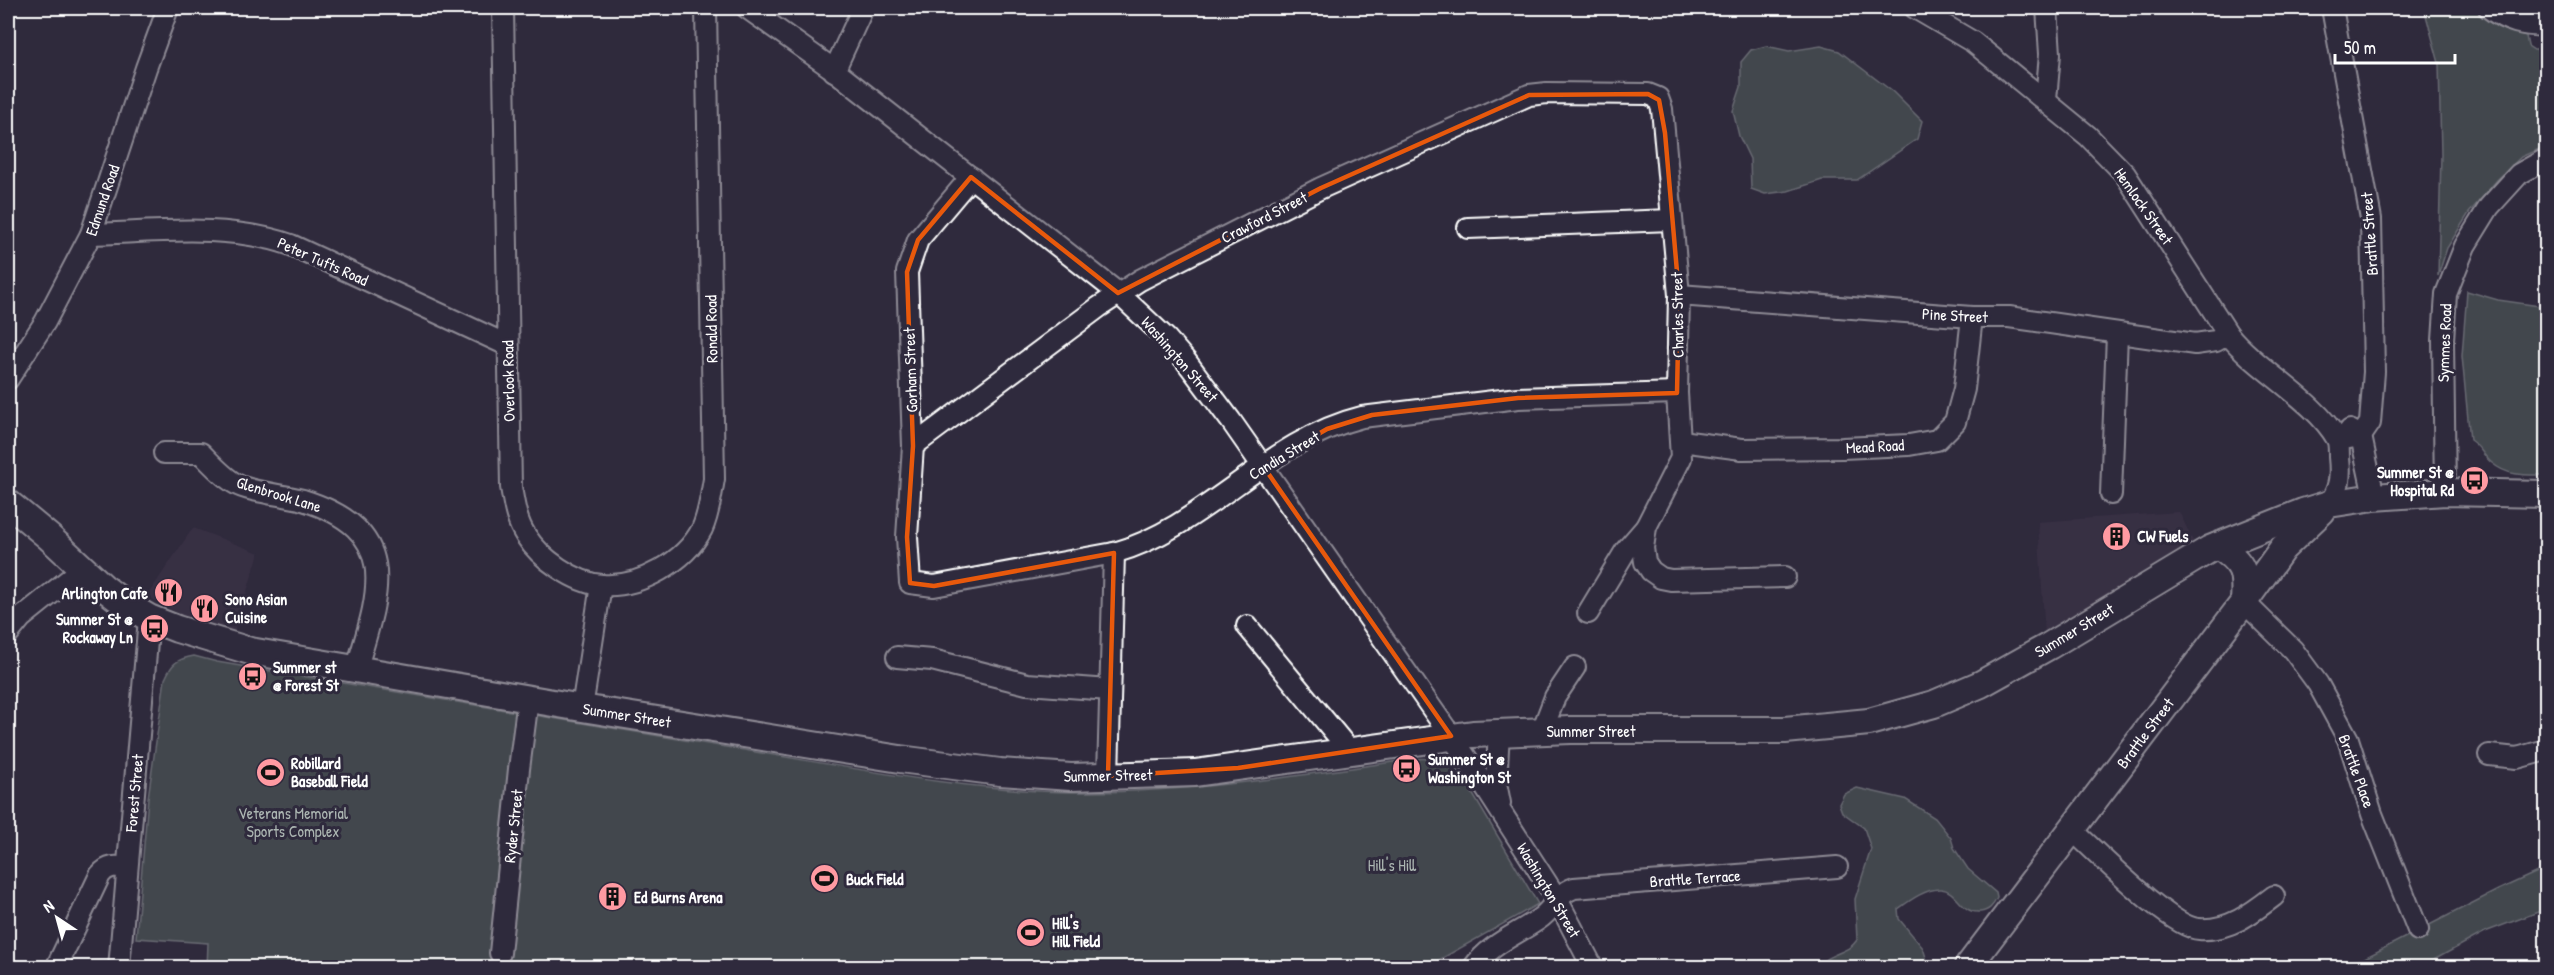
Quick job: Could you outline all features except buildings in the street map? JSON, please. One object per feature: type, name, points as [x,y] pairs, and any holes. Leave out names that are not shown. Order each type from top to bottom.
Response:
[{"type":"main road","name":"Summer Street","points":[[8,503],[125,604],[149,618],[177,629],[250,651],[582,708],[972,769],[1038,775],[1108,776],[1195,773],[1451,736],[1542,731],[1812,729],[1869,722],[1934,704],[1981,684],[2218,546],[2329,504],[2374,497],[2445,492],[2547,494]]},
{"type":"main road","name":"Brattle Street","points":[[1967,968],[2283,548],[2329,504]]},
{"type":"main road","points":[[2218,546],[2234,556],[2243,571],[2244,602]]},
{"type":"street","name":"Edmund Road","points":[[8,379],[45,322],[91,234],[168,8]]},
{"type":"street","name":"Overlook Road","points":[[503,8],[511,487],[516,514],[525,535],[540,553],[579,578],[601,585]]},
{"type":"street","name":"Ronald Road","points":[[601,585],[623,583],[663,569],[687,550],[702,529],[710,506],[714,479],[706,8]]},
{"type":"street","name":"Washington Street","points":[[747,8],[834,70],[1118,293],[1186,361],[1263,466],[1451,736],[1557,899],[1593,968]]},
{"type":"street","points":[[834,70],[863,8]]},
{"type":"street","name":"Hemlock Street","points":[[1915,8],[1972,42],[2088,136],[2125,174],[2228,334],[2243,352],[2315,411],[2361,436]]},
{"type":"street","points":[[2046,100],[2050,54],[2047,8]]},
{"type":"street","name":"Brattle Street","points":[[2332,8],[2371,219],[2374,372],[2370,423],[2361,436]]},
{"type":"street","points":[[2489,8],[2503,19],[2520,25],[2547,26]]},
{"type":"street","name":"Crawford Street","points":[[913,446],[1118,293],[1172,263],[1321,188],[1520,98],[1547,93],[1643,93],[1657,97]]},
{"type":"street","name":"Charles Street","points":[[1646,527],[1681,458],[1677,393],[1679,295],[1662,109],[1657,97]]},
{"type":"street","name":"Symmes Road","points":[[2445,492],[2443,340],[2446,294],[2465,246],[2488,207],[2519,174],[2547,159]]},
{"type":"street","name":"Gorham Street","points":[[910,583],[907,537],[913,446],[907,272],[918,240],[971,177]]},
{"type":"street","points":[[1468,228],[1671,220]]},
{"type":"street","name":"Peter Tufts Road","points":[[91,234],[224,231],[270,238],[291,245],[507,345]]},
{"type":"street","name":"Pine Street","points":[[1679,295],[1972,317],[2009,317],[2195,344],[2216,341],[2228,334]]},
{"type":"street","name":"Mead Road","points":[[1680,441],[1742,449],[1876,447],[1937,440],[1955,422],[1964,388],[1972,317]]},
{"type":"street","points":[[2111,495],[2117,334]]},
{"type":"street","name":"Candia Street","points":[[910,583],[934,586],[1114,553],[1156,538],[1263,466],[1327,429],[1372,415],[1518,398],[1677,393]]},
{"type":"street","name":"Hemlock Street","points":[[2315,411],[2338,440]]},
{"type":"street","points":[[2329,504],[2341,478],[2338,440],[2361,436],[2374,497]]},
{"type":"street","name":"Glenbrook Lane","points":[[164,453],[201,453],[237,485],[302,500],[334,511],[358,529],[374,553],[377,574],[375,598],[356,670]]},
{"type":"street","points":[[1646,527],[1643,540],[1645,562],[1651,571],[1661,578],[1683,581],[1785,577]]},
{"type":"street","points":[[1588,613],[1626,550],[1646,527]]},
{"type":"street","points":[[1108,776],[1114,553]]},
{"type":"street","points":[[8,634],[21,618],[82,569]]},
{"type":"street","points":[[582,708],[601,585]]},
{"type":"street","name":"Brattle Place","points":[[2244,602],[2293,650],[2318,684],[2348,739],[2372,814],[2418,930]]},
{"type":"street","name":"Forest Street","points":[[119,968],[149,618]]},
{"type":"street","points":[[1247,626],[1350,751]]},
{"type":"street","points":[[897,657],[932,660],[1027,684],[1110,690]]},
{"type":"street","points":[[1542,731],[1555,697],[1575,667]]},
{"type":"street","name":"Ryder Street","points":[[500,953],[528,699]]},
{"type":"street","name":"Washington Street","points":[[1499,733],[1496,783],[1503,815]]},
{"type":"street","points":[[2489,755],[2517,758],[2547,750]]},
{"type":"street","points":[[2072,830],[2161,910],[2180,924],[2199,930],[2222,927],[2245,919],[2274,897]]},
{"type":"street","points":[[56,968],[100,875],[104,870],[113,867],[128,868]]},
{"type":"street","name":"Brattle Terrace","points":[[1557,899],[1568,890],[1580,887],[1837,867]]},
{"type":"street","points":[[1473,968],[1487,951],[1540,919],[1557,899]]},
{"type":"highlighted area","points":[[1648,94],[1659,100],[1665,133],[1679,295],[1677,393],[1518,398],[1372,415],[1327,429],[1263,466],[1451,736],[1238,768],[1108,776],[1114,553],[934,586],[910,583],[907,537],[913,446],[907,272],[918,240],[971,177],[1118,293],[1321,188],[1529,95]]},
{"type":"shaded area","points":[[2179,512],[2193,541],[2045,635],[2038,522]]},
{"type":"shaded area","points":[[193,528],[259,553],[233,635],[182,615],[147,596]]},
{"type":"green space","points":[[2424,8],[2483,8],[2501,28],[2526,36],[2528,46],[2534,50],[2546,50],[2546,146],[2521,157],[2497,180],[2469,213],[2447,248],[2438,276],[2441,155],[2439,63]]},
{"type":"green space","points":[[1766,46],[1789,51],[1821,46],[1839,51],[1893,92],[1922,121],[1917,139],[1857,180],[1822,180],[1788,191],[1765,194],[1751,189],[1750,159],[1739,136],[1733,111],[1741,87],[1741,62],[1751,50]]},
{"type":"green space","points":[[2467,291],[2498,300],[2546,307],[2546,475],[2518,474],[2498,468],[2470,440],[2462,356]]},
{"type":"green space","name":"Veterans Memorial Sports Complex","points":[[194,656],[217,662],[864,770],[948,783],[1033,791],[1161,790],[1287,777],[1413,759],[1434,759],[1451,766],[1462,776],[1538,904],[1425,968],[207,968],[208,943],[136,938],[148,798],[165,679],[176,663]]},
{"type":"green space","points":[[1857,788],[1905,799],[1935,818],[1951,838],[1954,848],[1968,869],[1996,893],[1997,898],[1992,906],[1980,912],[1973,912],[1963,906],[1947,890],[1941,889],[1924,893],[1898,909],[1899,919],[1923,948],[1929,967],[1892,967],[1880,962],[1870,967],[1817,967],[1827,958],[1849,948],[1857,940],[1855,899],[1871,849],[1864,828],[1842,812],[1839,804],[1844,794]]},
{"type":"green space","points":[[2546,868],[2546,909],[2485,932],[2421,967],[2345,968],[2498,890]]},
{"type":"place","name":"Summer St @ Hospital Rd","points":[[2475,481]]},
{"type":"place","name":"CW Fuels","points":[[2116,536]]},
{"type":"place","name":"Arlington Cafe","points":[[169,593]]},
{"type":"place","name":"Sono Asian Cuisine","points":[[204,608]]},
{"type":"place","name":"Summer St @ Rockaway Ln","points":[[154,628]]},
{"type":"place","name":"Summer st @ Forest St","points":[[252,676]]},
{"type":"place","name":"Summer St @ Washington St","points":[[1407,768]]},
{"type":"place","name":"Robillard Baseball Field","points":[[270,772]]},
{"type":"place","name":"Buck Field","points":[[825,879]]},
{"type":"place","name":"Ed Burns Arena","points":[[613,897]]},
{"type":"place","name":"Hill's Hill Field","points":[[1031,932]]},
{"type":"park label","name":"Hill's Hill","points":[[1392,865]]}]
